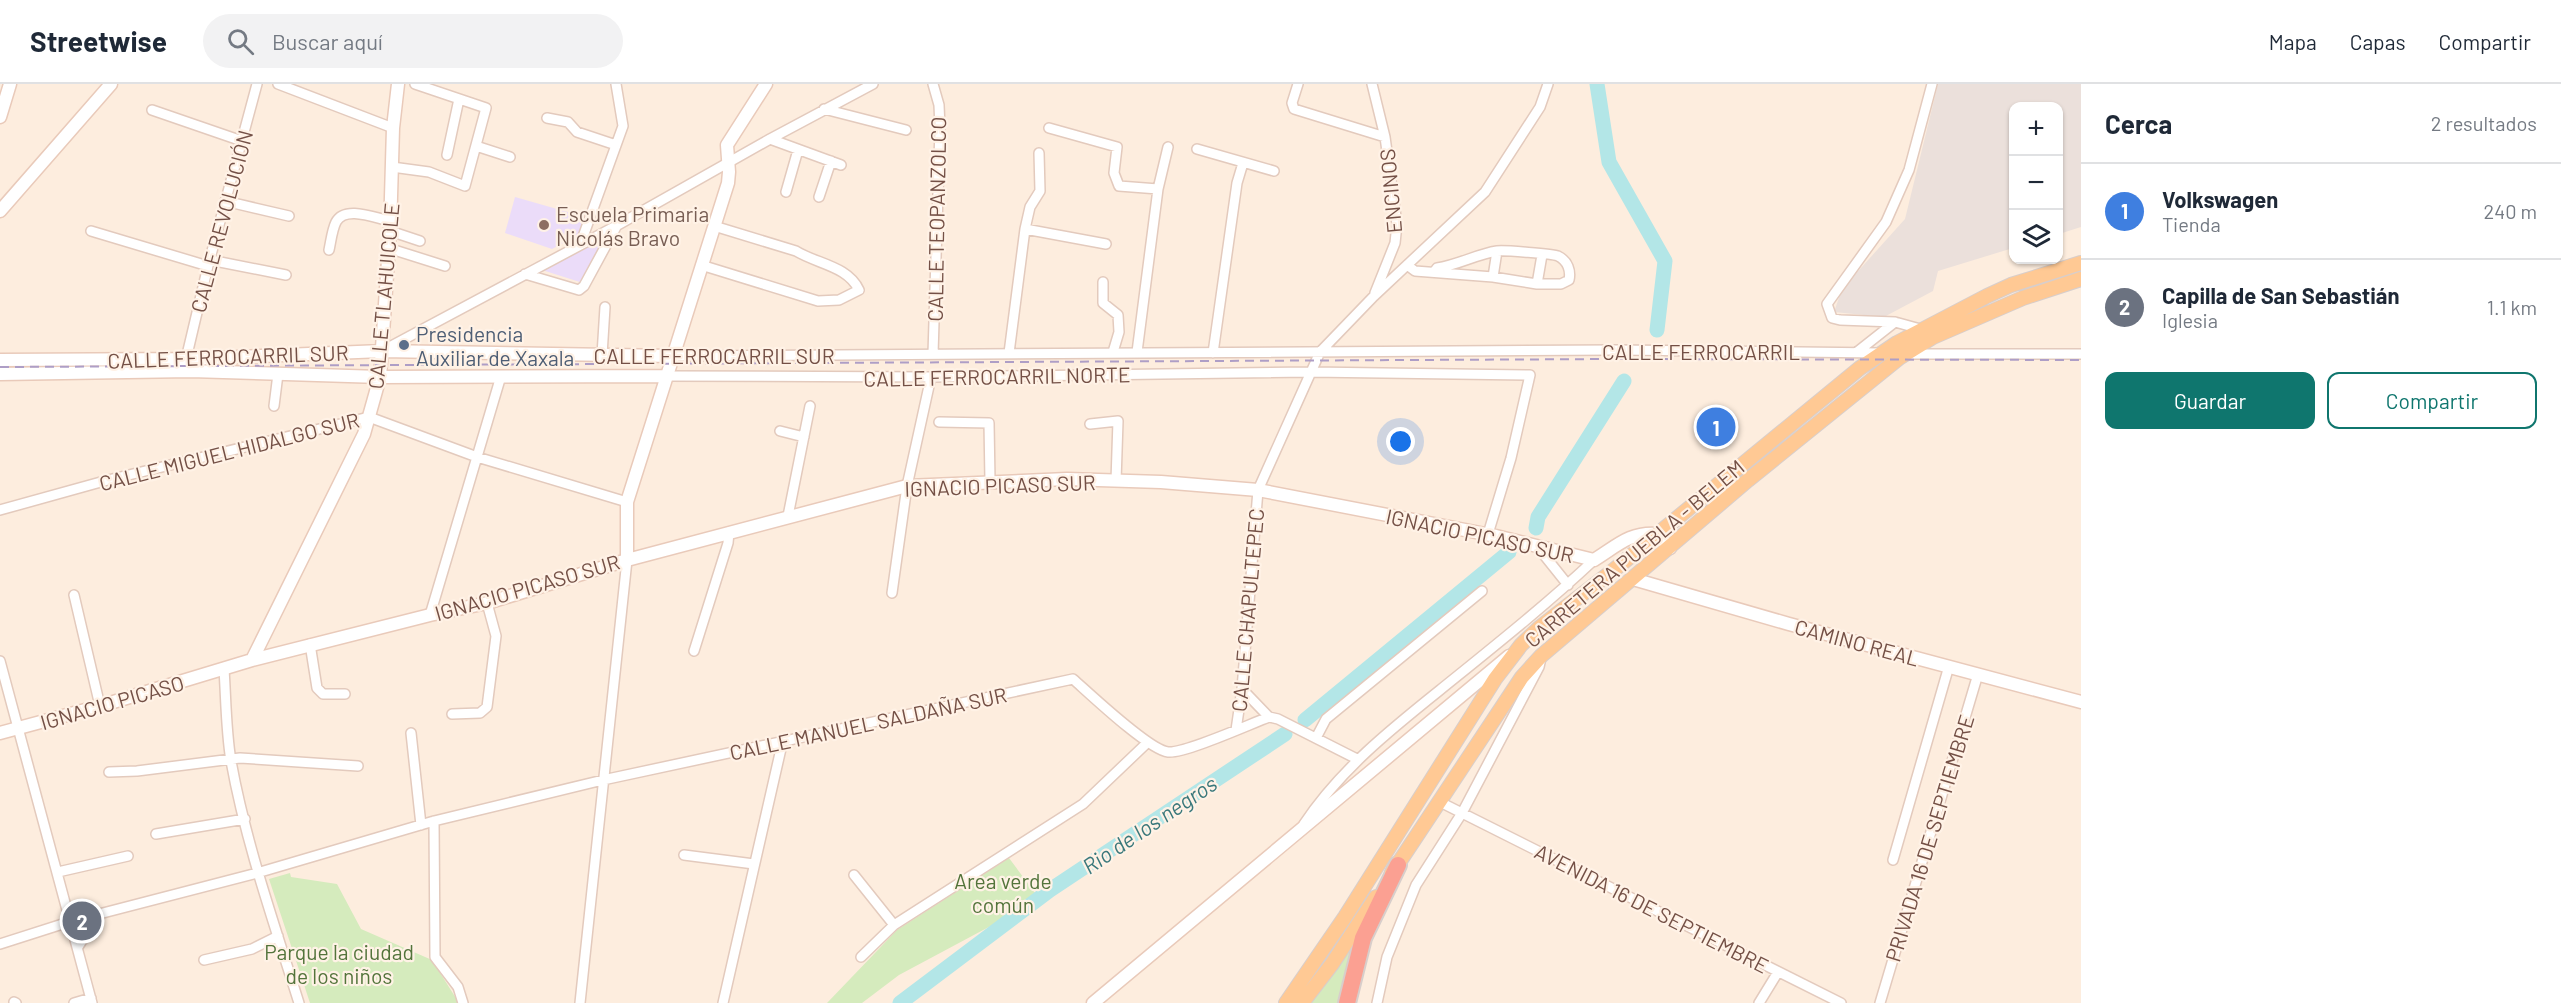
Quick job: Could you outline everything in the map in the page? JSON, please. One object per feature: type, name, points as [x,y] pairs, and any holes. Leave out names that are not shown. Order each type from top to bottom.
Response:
[{"type":"highway","points":[[1347,1003],[1363,938],[1398,865]]},
{"type":"main road","points":[[0,117],[10,84]]},
{"type":"main road","points":[[0,211],[111,84]]},
{"type":"main road","name":"CALLE TLAHUICOLE","points":[[252,660],[364,434],[380,377],[390,226],[393,128],[398,84]]},
{"type":"main road","points":[[627,560],[627,502],[665,376],[728,183],[727,145],[765,84]]},
{"type":"main road","name":"CARRETERA PUEBLA - BELEM","points":[[1302,1003],[1332,964],[1522,677],[1541,656],[1824,417],[1906,354],[1928,333],[2011,285],[2081,263]]},
{"type":"main road","name":"CARRETERA PUEBLA - BELEM","points":[[1286,1003],[1345,917],[1495,679],[1521,645],[1539,628],[1860,368],[1883,353],[1928,333],[2081,279]]},
{"type":"main road","name":"CALLE FERROCARRIL SUR","points":[[0,360],[186,359],[382,351],[672,356]]},
{"type":"main road","name":"CALLE FERROCARRIL NORTE","points":[[0,374],[191,371],[380,377],[665,376]]},
{"type":"main road","name":"IGNACIO PICASO SUR","points":[[224,669],[310,644],[487,603],[627,560],[907,486],[990,481],[1116,481],[1161,482],[1258,490],[1488,534],[1594,560],[1631,536],[1641,533],[1657,534]]},
{"type":"main road","points":[[1657,534],[1670,548]]},
{"type":"main road","name":"CAMINO REAL","points":[[1633,579],[1788,624],[2081,702]]},
{"type":"main road","points":[[1093,1003],[1521,645]]},
{"type":"main road","name":"IGNACIO PICASO","points":[[0,733],[224,669]]},
{"type":"street","name":"CALLE REVOLUCIÓN","points":[[186,359],[257,84]]},
{"type":"street","points":[[279,84],[393,128]]},
{"type":"street","points":[[392,167],[429,172],[465,186],[486,108],[415,84]]},
{"type":"street","points":[[580,245],[623,126],[616,84]]},
{"type":"street","points":[[382,351],[616,226],[873,84]]},
{"type":"street","name":"CALLE TEOPANZOLCO","points":[[933,84],[939,105],[939,128],[933,354]]},
{"type":"street","points":[[1298,84],[1292,104],[1294,109],[1384,137]]},
{"type":"street","name":"ENCINOS","points":[[1372,84],[1384,137],[1396,224],[1395,243],[1374,296]]},
{"type":"street","name":"CALLE CHAPULTEPEC","points":[[1236,730],[1242,689],[1258,490],[1320,352],[1374,296],[1485,192],[1540,107],[1548,84]]},
{"type":"street","points":[[1928,333],[1895,322],[1832,318],[1827,304],[1886,222],[1909,170],[1932,84]]},
{"type":"street","points":[[447,155],[459,99]]},
{"type":"street","points":[[152,110],[242,141]]},
{"type":"street","points":[[824,110],[906,130]]},
{"type":"street","points":[[547,118],[568,122],[577,132],[616,145]]},
{"type":"street","points":[[1049,129],[1117,147],[1114,173],[1119,186],[1158,189]]},
{"type":"street","points":[[770,139],[841,165]]},
{"type":"street","points":[[476,146],[510,157]]},
{"type":"street","points":[[1137,352],[1158,189],[1168,147]]},
{"type":"street","points":[[1197,149],[1274,171]]},
{"type":"street","points":[[786,192],[798,150]]},
{"type":"street","points":[[1009,353],[1025,229],[1030,207],[1040,191],[1039,153]]},
{"type":"street","points":[[819,197],[831,161]]},
{"type":"street","points":[[1213,353],[1237,183],[1243,163]]},
{"type":"street","points":[[225,201],[289,216]]},
{"type":"street","points":[[329,250],[336,222],[341,215],[348,212],[390,226],[420,241]]},
{"type":"street","points":[[525,274],[579,290],[584,286],[616,226]]},
{"type":"street","points":[[701,265],[818,301],[839,300],[859,290],[839,269],[808,259],[796,251],[714,226]]},
{"type":"street","points":[[1025,229],[1106,244]]},
{"type":"street","points":[[91,231],[209,263],[286,275]]},
{"type":"street","points":[[388,248],[446,266]]},
{"type":"street","points":[[1407,265],[1415,271],[1438,274],[1456,270],[1497,251],[1557,256],[1566,263],[1571,273],[1569,280],[1561,284],[1537,284],[1456,270]]},
{"type":"street","points":[[1493,277],[1497,251]]},
{"type":"street","points":[[1537,284],[1542,255]]},
{"type":"street","points":[[1103,282],[1103,303],[1118,315],[1120,324],[1113,352]]},
{"type":"street","points":[[602,355],[604,307]]},
{"type":"street","points":[[1857,352],[1895,322]]},
{"type":"street","name":"CALLE FERROCARRIL","points":[[1320,352],[1603,350],[2081,354]]},
{"type":"street","name":"CALLE FERROCARRIL SUR","points":[[672,356],[1320,352]]},
{"type":"street","points":[[1311,372],[1530,375],[1511,458],[1488,534]]},
{"type":"street","name":"CALLE FERROCARRIL NORTE","points":[[665,376],[931,377],[1311,372]]},
{"type":"street","points":[[273,406],[278,374]]},
{"type":"street","points":[[430,615],[501,376]]},
{"type":"street","points":[[892,593],[907,486],[931,377]]},
{"type":"street","points":[[788,516],[810,406]]},
{"type":"street","name":"CALLE MIGUEL HIDALGO SUR","points":[[0,510],[108,480],[369,417],[477,457],[627,502]]},
{"type":"street","points":[[1090,424],[1118,421],[1116,481]]},
{"type":"street","points":[[939,422],[989,423],[990,481]]},
{"type":"street","points":[[780,430],[804,436]]},
{"type":"street","points":[[694,651],[728,543],[729,532]]},
{"type":"street","points":[[1536,545],[1568,585]]},
{"type":"street","points":[[580,1003],[627,560]]},
{"type":"street","points":[[1298,832],[1320,800],[1357,759],[1568,585],[1594,560]]},
{"type":"street","points":[[1316,738],[1326,719],[1482,591]]},
{"type":"street","points":[[74,595],[100,706]]},
{"type":"street","points":[[452,714],[480,713],[487,707],[496,636],[487,603]]},
{"type":"street","points":[[310,644],[317,688],[323,694],[345,694]]},
{"type":"street","points":[[1377,1003],[1387,957],[1416,885],[1462,813],[1539,667],[1541,656]]},
{"type":"street","points":[[0,661],[92,1001],[74,1003]]},
{"type":"street","points":[[1893,860],[1949,666]]},
{"type":"street","points":[[224,669],[231,759],[244,819],[257,873],[299,1003]]},
{"type":"street","name":"PRIVADA 16 DE SEPTIEMBRE","points":[[1880,1003],[1978,674]]},
{"type":"street","name":"CALLE MANUEL SALDAÑA SUR","points":[[0,944],[72,921],[257,873],[434,821],[783,740],[1073,679],[1148,742],[1168,752],[1189,747],[1269,717]]},
{"type":"street","points":[[1242,689],[1269,717],[1278,719],[1357,759]]},
{"type":"street","points":[[411,733],[421,825]]},
{"type":"street","points":[[723,1003],[783,740]]},
{"type":"street","points":[[861,957],[894,925],[1083,804],[1148,742]]},
{"type":"street","points":[[109,772],[137,771],[240,758],[358,766]]},
{"type":"street","name":"AVENIDA 16 DE SEPTIEMBRE","points":[[1440,802],[1841,1003]]},
{"type":"street","points":[[156,834],[244,819]]},
{"type":"street","points":[[434,821],[435,957],[458,987],[463,1003]]},
{"type":"street","points":[[684,855],[754,864]]},
{"type":"street","points":[[58,872],[128,856]]},
{"type":"street","points":[[854,875],[894,925]]},
{"type":"street","points":[[78,947],[97,916]]},
{"type":"street","points":[[204,960],[252,949],[278,936]]},
{"type":"street","points":[[1759,1003],[1778,972]]},
{"type":"shaded area","points":[[1938,84],[2081,84],[2081,227],[2063,233],[2063,102],[2009,102],[2009,249],[1938,271],[1933,291],[1884,317],[1834,312],[1842,289],[1905,219]]},
{"type":"shaded area","name":"Escuela Primaria Nicolás Bravo","points":[[515,197],[585,217],[578,235],[552,249],[505,233]]},
{"type":"shaded area","points":[[597,237],[603,247],[583,283],[542,270]]},
{"type":"green space","name":"Area verde común","points":[[1009,858],[1038,897],[1015,913],[899,975],[862,1003],[827,1003],[897,930]]},
{"type":"green space","name":"Parque la ciudad de los niños","points":[[290,873],[291,877],[337,884],[361,929],[432,960],[459,1003],[310,1003],[269,879]]},
{"type":"green space","points":[[1361,936],[1344,1003],[1311,1003]]},
{"type":"waterway","name":"Rio de los negros","points":[[1597,84],[1609,162],[1665,261],[1657,330]]},
{"type":"waterway","name":"Rio de los negros","points":[[1536,528],[1538,517],[1624,381]]},
{"type":"waterway","name":"Rio de los negros","points":[[1305,720],[1509,552]]},
{"type":"waterway","name":"Rio de los negros","points":[[900,1003],[1050,890],[1285,734]]},
{"type":"railway","points":[[0,367],[1615,359],[2081,360]]},
{"type":"place","name":"Escuela Primaria Nicolás Bravo","points":[[544,225]]},
{"type":"place","name":"Presidencia Auxiliar de Xaxala","points":[[404,345]]},
{"type":"place","name":"Volkswagen","points":[[1716,427]]},
{"type":"place","name":"Capilla de San Sebastián","points":[[82,921]]}]
